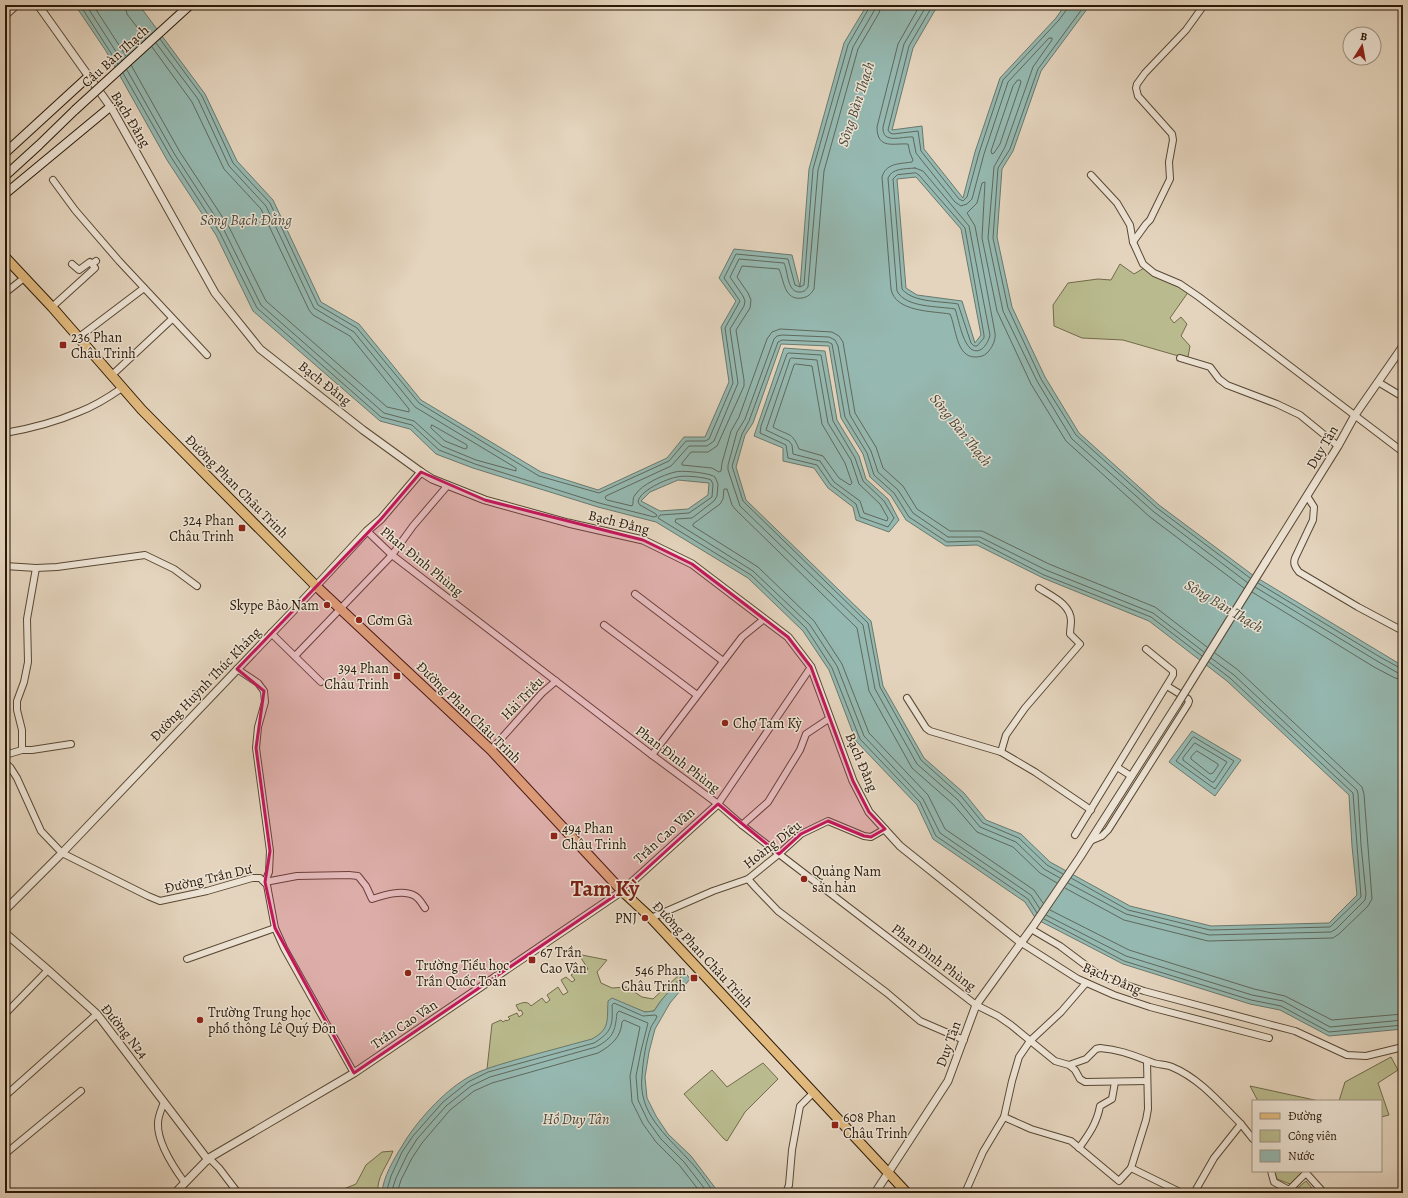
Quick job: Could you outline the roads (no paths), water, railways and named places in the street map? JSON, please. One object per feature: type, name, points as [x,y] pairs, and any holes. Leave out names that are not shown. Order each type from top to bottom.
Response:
[{"type":"main road","name":"Cầu Bàn Thạch","points":[[5,176],[190,5]]},
{"type":"main road","points":[[5,153],[89,76]]},
{"type":"main road","points":[[5,194],[110,106]]},
{"type":"main road","name":"Đường Phan Châu Trinh","points":[[5,257],[52,307],[142,410],[316,586],[491,750],[622,890],[651,918],[907,1193]]},
{"type":"street","points":[[5,16],[17,5]]},
{"type":"street","name":"Bạch Đằng","points":[[38,5],[110,106],[215,293],[260,349],[420,472],[485,500],[568,523],[643,540],[692,564],[788,638],[811,667],[853,781],[869,812],[900,846],[1020,942],[1086,984],[1150,1007],[1269,1038]]},
{"type":"street","points":[[1134,242],[1150,220],[1169,183],[1169,156],[1173,140],[1172,134],[1138,96],[1136,88],[1137,84],[1145,73],[1186,30],[1204,5]]},
{"type":"street","points":[[1091,175],[1117,203],[1130,225],[1134,242],[1143,264],[1154,273],[1180,284],[1199,297],[1403,452]]},
{"type":"street","points":[[53,180],[75,210],[119,261],[207,355]]},
{"type":"street","points":[[52,307],[95,268],[94,263],[90,262],[79,270],[72,264]]},
{"type":"street","points":[[5,292],[24,278]]},
{"type":"street","points":[[78,338],[144,288]]},
{"type":"street","points":[[111,376],[172,319]]},
{"type":"street","name":"Duy Tân","points":[[875,1193],[948,1082],[976,1005],[1020,942],[1033,927],[1090,841],[1307,496],[1355,415],[1403,346]]},
{"type":"street","points":[[1180,358],[1210,367],[1219,379],[1227,385],[1277,404],[1300,415],[1338,446]]},
{"type":"street","points":[[1378,382],[1403,397]]},
{"type":"street","points":[[5,433],[50,422],[78,413],[122,388]]},
{"type":"street","name":"Đường Huỳnh Thúc Kháng","points":[[5,910],[62,853],[367,531],[381,519],[420,472]]},
{"type":"street","points":[[295,656],[392,555],[413,526],[448,485]]},
{"type":"street","points":[[1307,496],[1314,507],[1313,520],[1295,558],[1295,567],[1299,572],[1358,607],[1403,631]]},
{"type":"street","name":"Phan Đình Phùng","points":[[367,531],[392,555],[718,804],[779,854],[976,1005],[998,1016],[1055,1061],[1069,1065]]},
{"type":"street","points":[[5,566],[36,568],[57,567],[145,556],[174,569],[197,586]]},
{"type":"street","points":[[22,750],[22,730],[17,710],[17,701],[24,682],[28,662],[26,619],[36,568]]},
{"type":"street","points":[[1001,752],[1006,735],[1025,708],[1080,644],[1070,634],[1071,620],[1068,610],[1061,602],[1039,588]]},
{"type":"street","points":[[635,594],[723,661]]},
{"type":"street","points":[[652,755],[742,637],[764,619]]},
{"type":"street","points":[[604,625],[697,695]]},
{"type":"street","points":[[271,633],[321,682]]},
{"type":"street","points":[[1076,835],[1173,675],[1173,671],[1146,649]]},
{"type":"street","name":"Trần Cao Vân","points":[[175,1193],[209,1159],[354,1073],[622,890],[718,804],[811,667]]},
{"type":"street","points":[[237,669],[258,683],[264,691],[265,702],[258,727],[256,748],[270,851],[269,872],[265,882]]},
{"type":"street","name":"Hải Triều","points":[[491,750],[537,699],[556,681]]},
{"type":"street","points":[[1090,841],[1102,836],[1108,830],[1188,704],[1188,699],[1167,686]]},
{"type":"street","points":[[906,698],[926,728],[930,731],[1001,752],[1035,772],[1091,810]]},
{"type":"street","points":[[742,825],[768,802],[800,750],[806,734],[830,718]]},
{"type":"street","points":[[5,755],[22,750],[32,750],[71,744]]},
{"type":"street","name":"Đường Trần Dư","points":[[5,763],[10,767],[17,778],[41,831],[62,853],[160,901],[207,891],[252,878],[260,878],[265,882],[267,885],[275,928],[284,948],[354,1073]]},
{"type":"street","points":[[1116,767],[1131,776]]},
{"type":"street","name":"Hoàng Diệu","points":[[651,918],[714,891],[748,879],[801,834],[828,821],[864,836],[871,837],[885,830]]},
{"type":"street","points":[[265,882],[297,876],[358,876],[366,886],[372,899],[388,893],[409,894],[416,896],[425,908]]},
{"type":"street","points":[[748,879],[778,911],[887,992],[914,1017],[964,1040]]},
{"type":"street","points":[[1033,927],[1096,973],[1132,988],[1290,1029],[1346,1055],[1366,1056],[1403,1047]]},
{"type":"street","points":[[187,959],[275,928]]},
{"type":"street","name":"Đường N24","points":[[5,933],[97,1014],[209,1159]]},
{"type":"street","points":[[5,1014],[48,970]]},
{"type":"street","points":[[965,1193],[983,1152],[1004,1117],[1017,1062],[1030,1041],[1061,1012],[1086,984]]},
{"type":"street","points":[[5,1096],[97,1014]]},
{"type":"street","points":[[1146,1081],[1082,1081],[1069,1065],[1086,1059],[1096,1049],[1100,1048],[1129,1053],[1147,1061],[1171,1066],[1182,1072],[1204,1089],[1241,1124],[1252,1138]]},
{"type":"street","points":[[1004,1117],[1031,1129],[1071,1141],[1119,1181],[1131,1168],[1146,1120],[1148,1098],[1146,1081],[1147,1061]]},
{"type":"street","points":[[1079,1148],[1096,1122],[1100,1106],[1112,1098],[1115,1082]]},
{"type":"street","points":[[5,1154],[81,1091]]},
{"type":"street","points":[[786,1193],[789,1185],[792,1150],[800,1106],[813,1093]]},
{"type":"street","points":[[164,1102],[158,1122],[160,1137],[172,1164],[185,1183]]},
{"type":"street","points":[[1194,1193],[1214,1158],[1241,1124]]},
{"type":"street","points":[[209,1159],[219,1168],[238,1193]]},
{"type":"street","points":[[1131,1168],[1182,1193]]},
{"type":"street","points":[[1271,1172],[1274,1182],[1289,1190],[1307,1172],[1324,1193]]},
{"type":"water","points":[[75,5],[139,5],[205,94],[237,161],[273,200],[321,302],[359,324],[421,400],[541,472],[598,490],[667,458],[684,437],[705,437],[729,382],[721,327],[736,301],[719,278],[734,249],[792,255],[800,287],[809,169],[844,43],[867,5],[938,5],[913,48],[892,130],[922,126],[924,149],[963,198],[975,152],[1000,78],[1056,18],[1065,5],[1090,5],[1041,71],[1013,151],[1002,169],[997,237],[1012,307],[1045,377],[1079,433],[1159,505],[1254,576],[1403,666],[1403,1029],[1329,1036],[1280,1010],[1250,1004],[1123,964],[1036,919],[1025,902],[933,839],[917,805],[856,741],[829,670],[803,631],[748,578],[656,522],[598,507],[473,468],[436,454],[410,429],[380,421],[253,311],[216,235],[167,160],[106,51]],"holes":[[[916,177],[961,229],[981,335],[975,343],[962,301],[917,295],[906,288],[897,179]],[[781,344],[829,346],[841,418],[863,454],[870,477],[891,496],[906,520],[946,546],[977,545],[1043,578],[1149,621],[1227,681],[1349,795],[1357,895],[1329,923],[1211,926],[1130,906],[1050,862],[1021,834],[986,820],[964,793],[924,758],[883,686],[871,621],[746,500],[736,467],[745,435],[753,423]],[[678,480],[709,483],[708,495],[688,509],[660,511],[641,501],[650,492]]]},
{"type":"water","points":[[784,348],[825,351],[837,420],[859,456],[866,479],[888,499],[899,520],[889,532],[856,520],[853,507],[828,488],[814,468],[783,461],[783,448],[754,436]]},
{"type":"water","points":[[1192,731],[1241,760],[1215,796],[1169,762]]},
{"type":"water","name":"Hồ Duy Tân","points":[[685,972],[690,979],[670,1003],[655,1029],[645,1077],[647,1098],[656,1116],[668,1134],[691,1156],[719,1193],[382,1193],[384,1181],[389,1168],[408,1137],[431,1108],[458,1084],[479,1072],[515,1060],[592,1039],[605,1028],[608,1001],[612,998],[645,1012],[654,1011]]},
{"type":"place","name":"236 Phan Châu Trinh","points":[[63,345]]},
{"type":"place","name":"324 Phan Châu Trinh","points":[[242,528]]},
{"type":"place","name":"Skype Bảo Nam","points":[[327,605]]},
{"type":"place","name":"Cơm Gà","points":[[359,620]]},
{"type":"place","name":"394 Phan Châu Trinh","points":[[397,676]]},
{"type":"place","name":"Chợ Tam Kỳ","points":[[725,723]]},
{"type":"place","name":"494 Phan Châu Trinh","points":[[554,836]]},
{"type":"place","name":"Quảng Nam sản hản","points":[[804,879]]},
{"type":"place","name":"PNJ","points":[[645,918]]},
{"type":"place","name":"67 Trần Cao Vân","points":[[532,960]]},
{"type":"place","name":"Trường Tiểu học Trần Quốc Toản","points":[[408,973]]},
{"type":"place","name":"546 Phan Châu Trinh","points":[[694,978]]},
{"type":"place","name":"Trường Trung học phổ thông Lê Quý Đôn","points":[[200,1020]]},
{"type":"place","name":"608 Phan Châu Trinh","points":[[835,1125]]},
{"type":"district","name":"Tam Kỳ","points":[[605,888]]},
{"type":"water label","name":"Sông Bàn Thạch","points":[[856,104]]},
{"type":"water label","name":"Sông Bạch Đằng","points":[[246,220]]},
{"type":"water label","name":"Sông Bàn Thạch","points":[[961,430]]},
{"type":"water label","name":"Sông Bàn Thạch","points":[[1224,606]]}]
